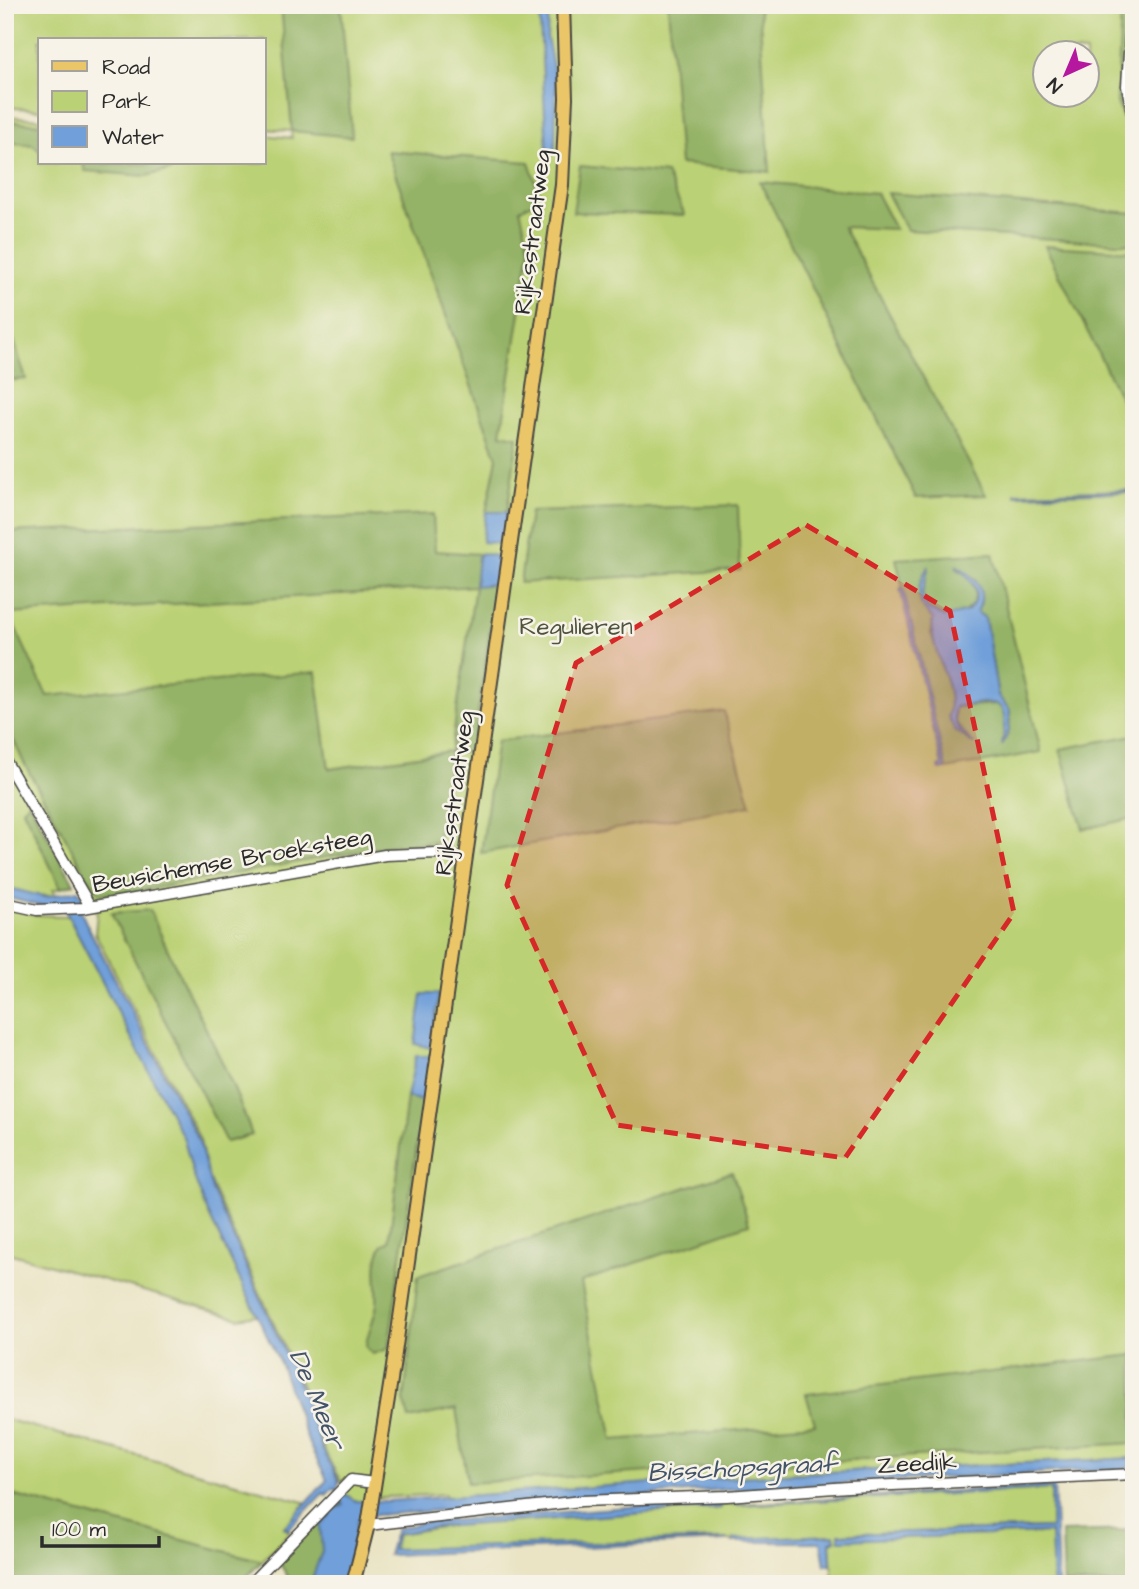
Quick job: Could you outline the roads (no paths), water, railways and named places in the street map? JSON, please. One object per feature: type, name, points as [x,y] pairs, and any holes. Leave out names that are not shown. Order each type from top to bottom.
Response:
[{"type":"main road","name":"Rijksstraatweg","points":[[353,1584],[373,1497],[562,185],[566,97],[563,5]]},
{"type":"street","points":[[1132,5],[1128,86],[1134,122]]},
{"type":"street","points":[[5,760],[86,907]]},
{"type":"street","name":"Beusichemse Broeksteeg","points":[[5,903],[62,911],[385,855],[437,853],[466,858]]},
{"type":"street","name":"Zeedijk","points":[[369,1521],[581,1501],[727,1496],[1134,1474]]},
{"type":"street","points":[[250,1584],[351,1480],[374,1483]]},
{"type":"water","points":[[539,5],[549,5],[547,37],[556,83],[555,150],[547,151]]},
{"type":"water","points":[[1134,492],[1015,495],[1015,493]]},
{"type":"water","points":[[486,512],[507,512],[503,544],[482,542]]},
{"type":"water","points":[[481,553],[501,557],[497,584],[475,586],[478,557]]},
{"type":"water","points":[[956,565],[974,579],[980,591],[977,612],[985,618],[998,696],[1010,710],[1009,731],[1002,746],[1004,719],[1003,710],[999,706],[983,703],[955,707],[956,724],[975,745],[955,730],[948,717],[949,692],[934,644],[933,619],[920,601],[919,587],[929,566],[922,594],[928,609],[944,617],[968,611],[976,596],[976,590]]},
{"type":"water","points":[[903,588],[946,769],[940,770],[939,767],[942,766],[900,589]]},
{"type":"water","name":"De Meer","points":[[5,887],[45,897],[78,890],[85,901],[78,905],[87,925],[199,1141],[212,1190],[303,1393],[321,1446],[339,1482],[336,1491],[333,1488],[326,1495],[323,1493],[288,1530],[284,1527],[327,1480],[309,1444],[281,1365],[208,1213],[193,1174],[184,1139],[64,908],[36,905],[5,897]]},
{"type":"water","points":[[422,994],[439,994],[431,1048],[415,1044]]},
{"type":"water","points":[[416,1056],[430,1056],[423,1101],[407,1097]]},
{"type":"water","points":[[1134,1458],[1134,1468],[728,1489],[363,1516],[358,1520],[346,1584],[310,1584],[322,1551],[320,1525],[330,1515],[328,1510],[343,1505],[338,1497],[343,1493],[356,1501],[388,1501],[784,1474]]},
{"type":"water","points":[[1054,1485],[1058,1584],[1053,1584],[1051,1533],[839,1540],[839,1534],[1051,1528],[1051,1489],[735,1505]]},
{"type":"water","points":[[720,1505],[720,1508],[438,1527],[397,1534],[393,1549],[726,1541],[388,1555],[396,1529],[421,1523],[642,1506]]},
{"type":"water","points":[[834,1535],[835,1540],[830,1542],[831,1565],[825,1565],[821,1542],[733,1542],[733,1539]]},
{"type":"park label","name":"Regulieren","points":[[576,626]]},
{"type":"water label","name":"Bisschopsgraaf","points":[[742,1467]]}]
